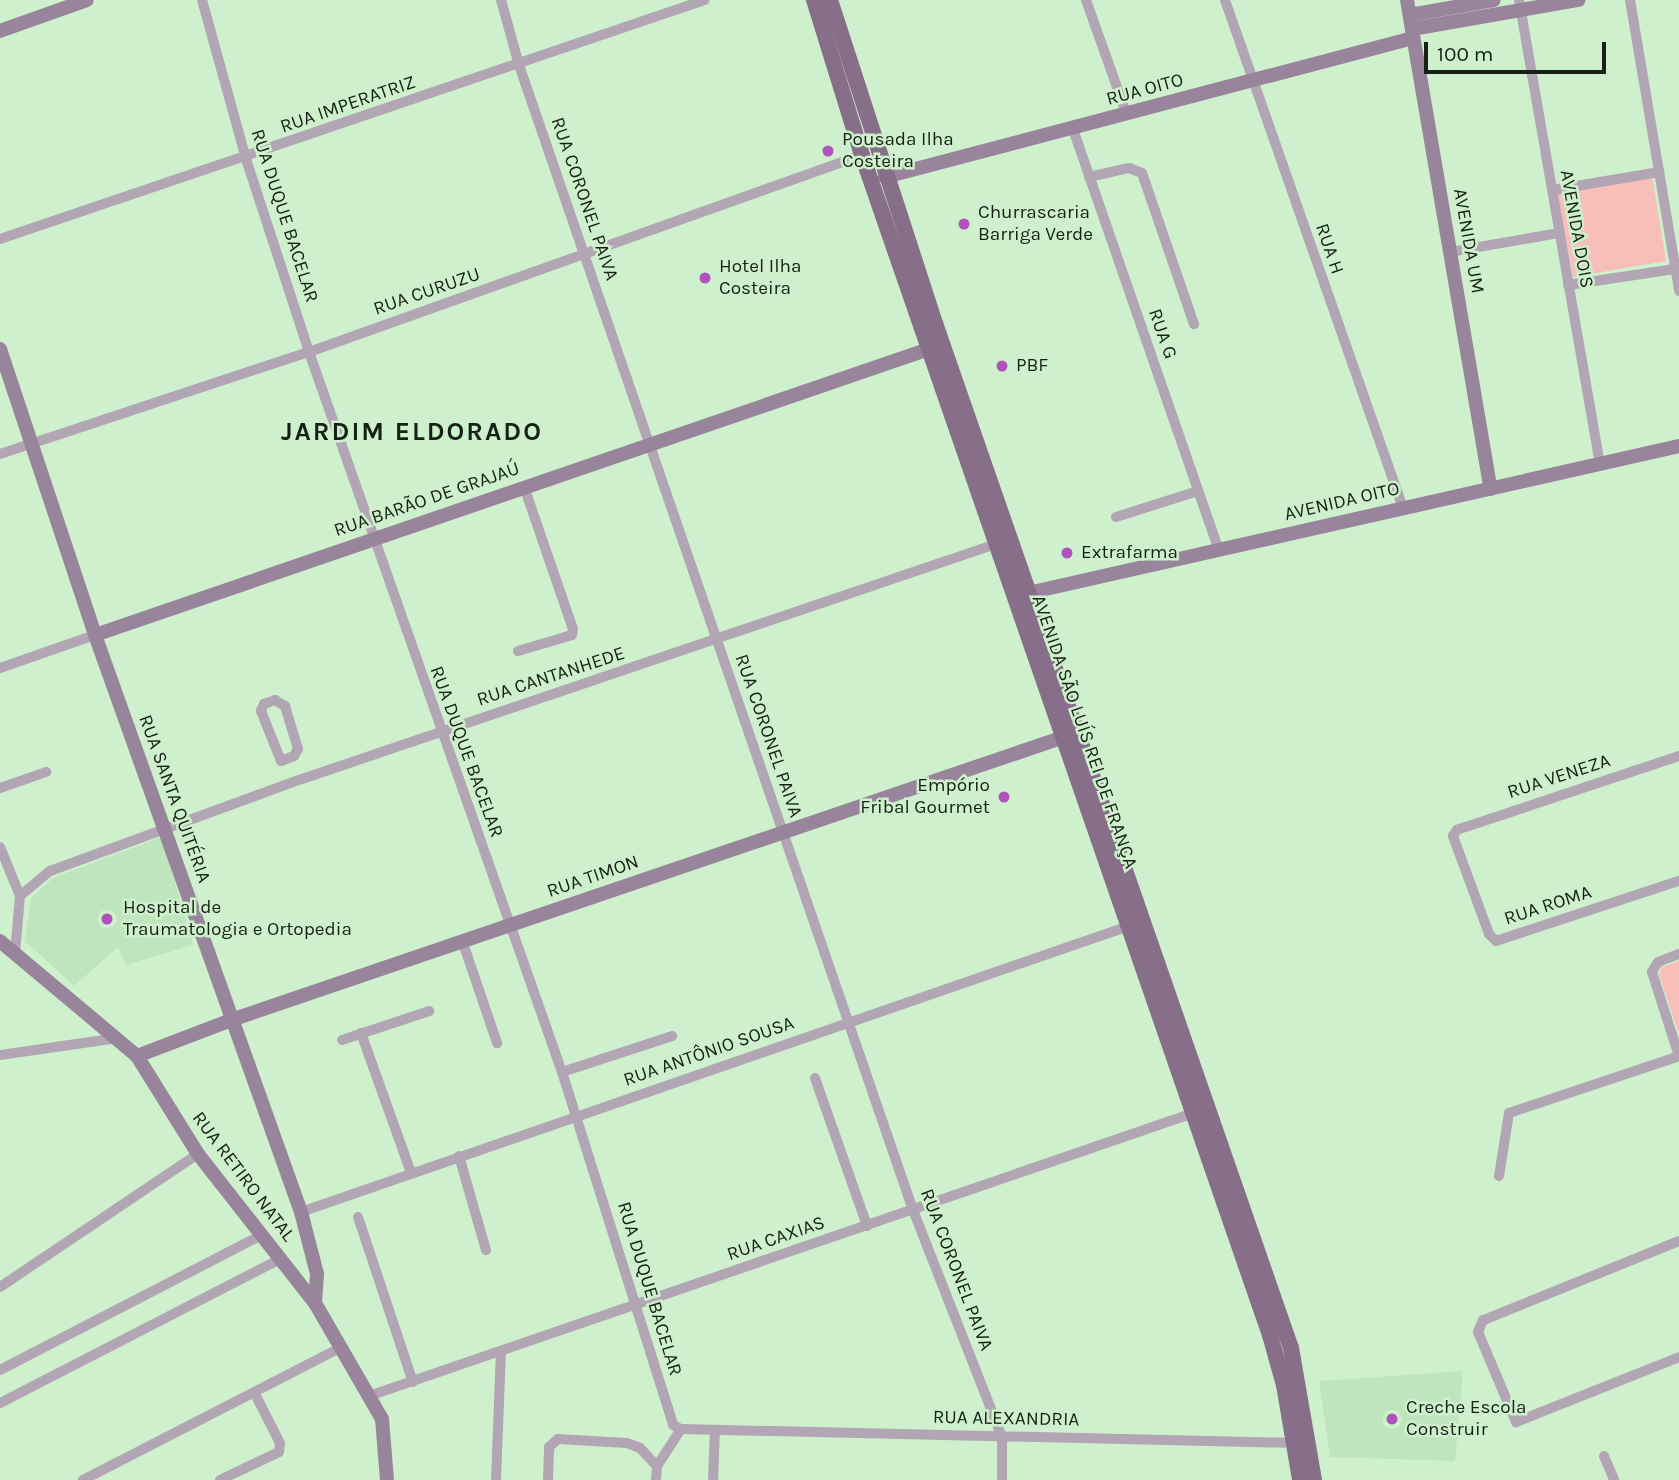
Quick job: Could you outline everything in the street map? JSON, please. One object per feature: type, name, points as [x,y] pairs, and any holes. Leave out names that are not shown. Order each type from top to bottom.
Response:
[{"type":"main road","name":"AVENIDA SÃO LUÍS REI DE FRANÇA","points":[[814,0],[862,155],[996,544],[1023,598],[1291,1348],[1314,1480]]},
{"type":"main road","name":"AVENIDA SÃO LUÍS REI DE FRANÇA","points":[[830,0],[1023,598],[1064,737],[1270,1335],[1296,1443],[1300,1480]]},
{"type":"street","points":[[0,31],[87,0]]},
{"type":"street","name":"RUA DUQUE BACELAR","points":[[202,0],[246,159],[372,540],[577,1115],[671,1422],[681,1429]]},
{"type":"street","name":"RUA CORONEL PAIVA","points":[[501,0],[519,65],[913,1210],[1002,1437],[1002,1480]]},
{"type":"street","name":"RUA IMPERATRIZ","points":[[0,239],[246,159],[705,0]]},
{"type":"street","points":[[1086,0],[1127,115]]},
{"type":"street","name":"RUA H","points":[[1224,0],[1403,508]]},
{"type":"street","name":"AVENIDA UM","points":[[1407,0],[1491,489]]},
{"type":"street","points":[[1412,27],[1494,0]]},
{"type":"street","points":[[1412,27],[1519,5],[1579,0]]},
{"type":"street","points":[[1630,0],[1679,291]]},
{"type":"street","name":"AVENIDA DOIS","points":[[1519,5],[1600,464]]},
{"type":"street","name":"RUA OITO","points":[[885,177],[1252,82],[1412,27]]},
{"type":"street","name":"RUA G","points":[[1073,129],[1219,550]]},
{"type":"street","name":"RUA CURUZU","points":[[0,454],[309,352],[862,155]]},
{"type":"street","points":[[1089,177],[1129,168],[1142,173],[1194,324]]},
{"type":"street","points":[[1552,190],[1659,172]]},
{"type":"street","points":[[1666,216],[1679,214]]},
{"type":"street","points":[[1450,252],[1559,233]]},
{"type":"street","points":[[1569,285],[1675,269]]},
{"type":"street","points":[[929,349],[938,333]]},
{"type":"street","name":"RUA SANTA QUITÉRIA","points":[[0,349],[95,635],[301,1212],[317,1273],[315,1303]]},
{"type":"street","name":"RUA BARÃO DE GRAJAÚ","points":[[0,668],[929,349]]},
{"type":"street","name":"AVENIDA OITO","points":[[1023,598],[1219,550],[1679,446]]},
{"type":"street","points":[[518,651],[572,635],[573,629],[524,487]]},
{"type":"street","points":[[1116,517],[1198,491]]},
{"type":"street","name":"RUA CANTANHEDE","points":[[20,895],[50,871],[302,779],[996,544]]},
{"type":"street","points":[[294,757],[281,761],[275,755],[261,711],[264,704],[275,700],[285,706],[298,749],[294,757],[302,779]]},
{"type":"street","name":"RUA TIMON","points":[[137,1056],[234,1019],[1064,737]]},
{"type":"street","name":"RUA VENEZA","points":[[1453,836],[1457,830],[1679,756]]},
{"type":"street","points":[[0,788],[46,772]]},
{"type":"street","name":"RUA ROMA","points":[[1453,836],[1489,934],[1496,941],[1679,881]]},
{"type":"street","points":[[0,846],[20,895],[15,953]]},
{"type":"street","name":"RUA ANTÔNIO SOUSA","points":[[301,1212],[1129,926]]},
{"type":"street","name":"RUA RETIRO NATAL","points":[[0,941],[119,1038],[137,1056],[198,1154],[315,1303],[384,1427],[387,1480]]},
{"type":"street","points":[[463,943],[497,1043]]},
{"type":"street","points":[[1499,1176],[1509,1113],[1679,1056],[1652,972],[1662,960],[1679,954]]},
{"type":"street","points":[[342,1040],[429,1011]]},
{"type":"street","points":[[361,1033],[411,1173]]},
{"type":"street","points":[[562,1072],[672,1036]]},
{"type":"street","points":[[0,1055],[119,1038]]},
{"type":"street","points":[[815,1078],[867,1226]]},
{"type":"street","name":"RUA CAXIAS","points":[[369,1396],[913,1210],[1068,1162],[1193,1113]]},
{"type":"street","points":[[0,1287],[198,1154]]},
{"type":"street","points":[[458,1156],[486,1250]]},
{"type":"street","points":[[358,1217],[413,1382]]},
{"type":"street","points":[[0,1370],[261,1236]]},
{"type":"street","points":[[1679,1241],[1483,1320],[1478,1332],[1516,1422],[1679,1357]]},
{"type":"street","points":[[0,1403],[280,1259]]},
{"type":"street","points":[[83,1480],[340,1348]]},
{"type":"street","points":[[496,1480],[501,1352]]},
{"type":"street","points":[[220,1480],[279,1452],[280,1443],[254,1392]]},
{"type":"street","points":[[656,1480],[657,1466],[681,1429],[715,1430],[713,1480]]},
{"type":"street","name":"RUA ALEXANDRIA","points":[[715,1430],[1296,1443]]},
{"type":"street","points":[[548,1480],[550,1447],[558,1439],[627,1443],[640,1448],[657,1466]]},
{"type":"street","points":[[1604,1456],[1614,1480]]},
{"type":"shaded area","points":[[1652,176],[1666,261],[1573,277],[1557,193]]},
{"type":"shaded area","name":"Hospital de Traumatologia e Ortopedia","points":[[162,837],[193,945],[126,965],[118,947],[74,986],[25,941],[31,898],[53,878]]},
{"type":"shaded area","points":[[1679,961],[1679,1034],[1659,974],[1662,967]]},
{"type":"shaded area","name":"Creche Escola Construir","points":[[1463,1371],[1455,1461],[1330,1457],[1319,1381]]},
{"type":"place","name":"Pousada Ilha Costeira","points":[[828,151]]},
{"type":"place","name":"Churrascaria Barriga Verde","points":[[964,224]]},
{"type":"place","name":"Hotel Ilha Costeira","points":[[705,278]]},
{"type":"place","name":"PBF","points":[[1002,366]]},
{"type":"place","name":"Extrafarma","points":[[1067,553]]},
{"type":"place","name":"Empório Fribal Gourmet","points":[[1004,797]]},
{"type":"place","name":"Hospital de Traumatologia e Ortopedia","points":[[107,919]]},
{"type":"place","name":"Creche Escola Construir","points":[[1392,1419]]},
{"type":"district","name":"JARDIM ELDORADO","points":[[412,432]]}]
